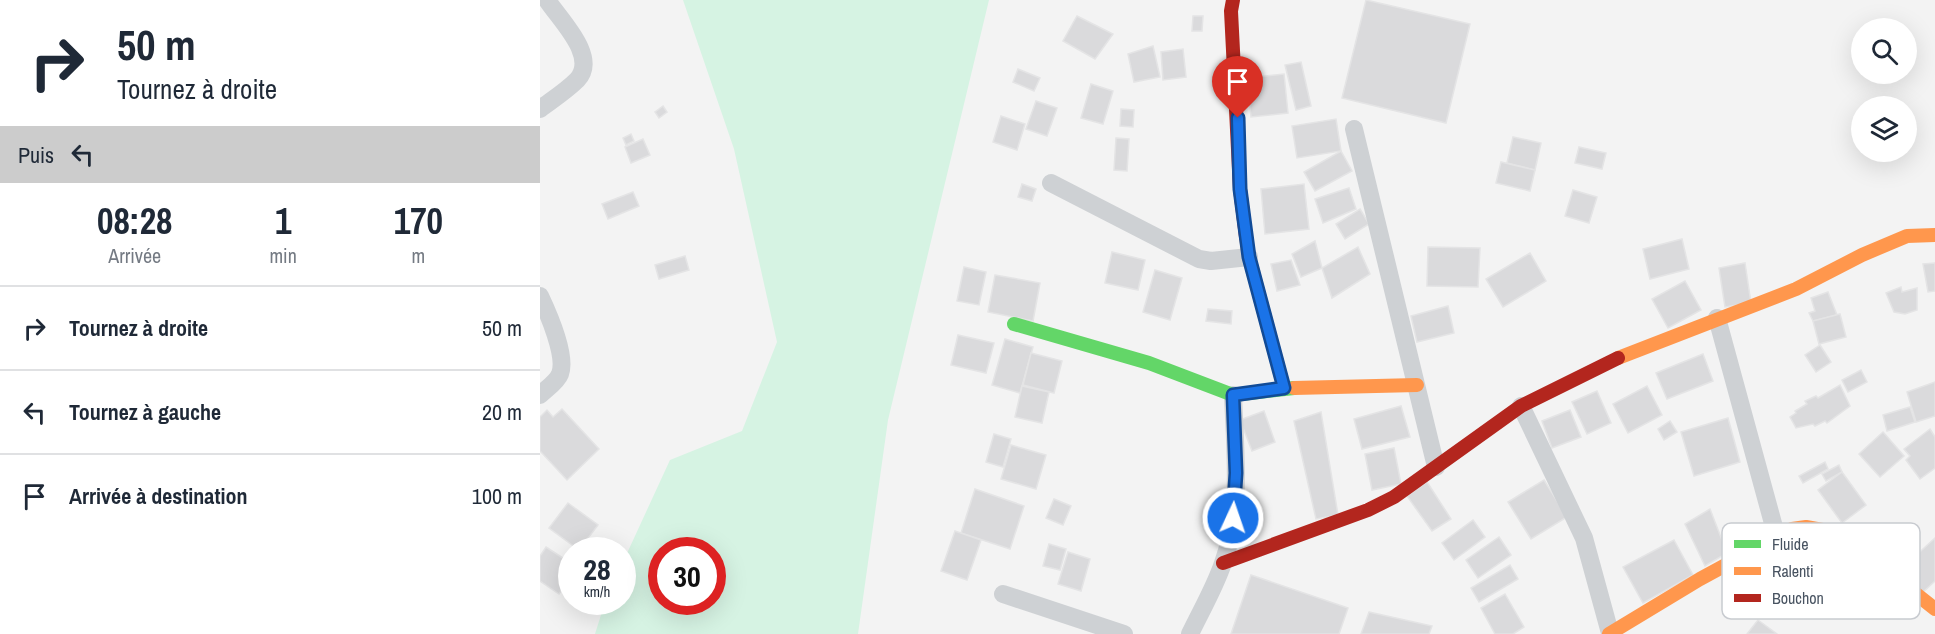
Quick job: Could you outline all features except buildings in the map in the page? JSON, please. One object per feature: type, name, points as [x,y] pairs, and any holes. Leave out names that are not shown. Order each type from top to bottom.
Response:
[{"type":"street","points":[[540,109],[578,79],[585,67],[582,52],[547,0]]},
{"type":"street","points":[[1233,0],[1230,11],[1240,189],[1249,257],[1284,388]]},
{"type":"street","points":[[1354,129],[1436,467]]},
{"type":"street","points":[[1051,183],[1200,259],[1211,261],[1249,257]]},
{"type":"street","points":[[1224,563],[1368,510],[1394,497],[1476,436],[1521,406],[1613,360],[1796,289],[1862,255],[1908,236],[1935,235]]},
{"type":"street","points":[[540,296],[552,321],[562,367],[558,379],[540,395]]},
{"type":"street","points":[[1717,318],[1773,523]]},
{"type":"street","points":[[1014,324],[1149,363],[1233,395],[1284,388],[1417,385]]},
{"type":"street","points":[[1190,634],[1224,563],[1233,518],[1236,473],[1233,395]]},
{"type":"street","points":[[1521,406],[1584,538],[1610,634],[1722,567]]},
{"type":"street","points":[[1003,594],[1124,634]]},
{"type":"street","points":[[1920,597],[1935,609]]},
{"type":"green space","points":[[683,0],[989,0],[888,420],[858,634],[595,634],[601,615],[636,615],[635,537],[670,460],[742,431],[777,342],[734,149]]},
{"type":"traffic: fast","points":[[1014,324],[1149,363],[1233,395],[1294,388]]},
{"type":"traffic: slow","points":[[1618,358],[1796,289],[1862,255],[1907,236],[1935,235]]},
{"type":"traffic: slow","points":[[1246,237],[1249,257],[1284,388]]},
{"type":"traffic: slow","points":[[1294,388],[1417,385]]},
{"type":"traffic: slow","points":[[1609,634],[1722,567]]},
{"type":"traffic: slow","points":[[1920,597],[1935,609]]},
{"type":"traffic: jam","points":[[1233,0],[1231,11],[1240,189],[1246,237]]},
{"type":"traffic: jam","points":[[1223,563],[1368,510],[1394,497],[1521,406],[1618,358]]},
{"type":"route","points":[[1233,518],[1236,473],[1233,395],[1262,389],[1284,388],[1249,257],[1240,189],[1238,118]]}]
